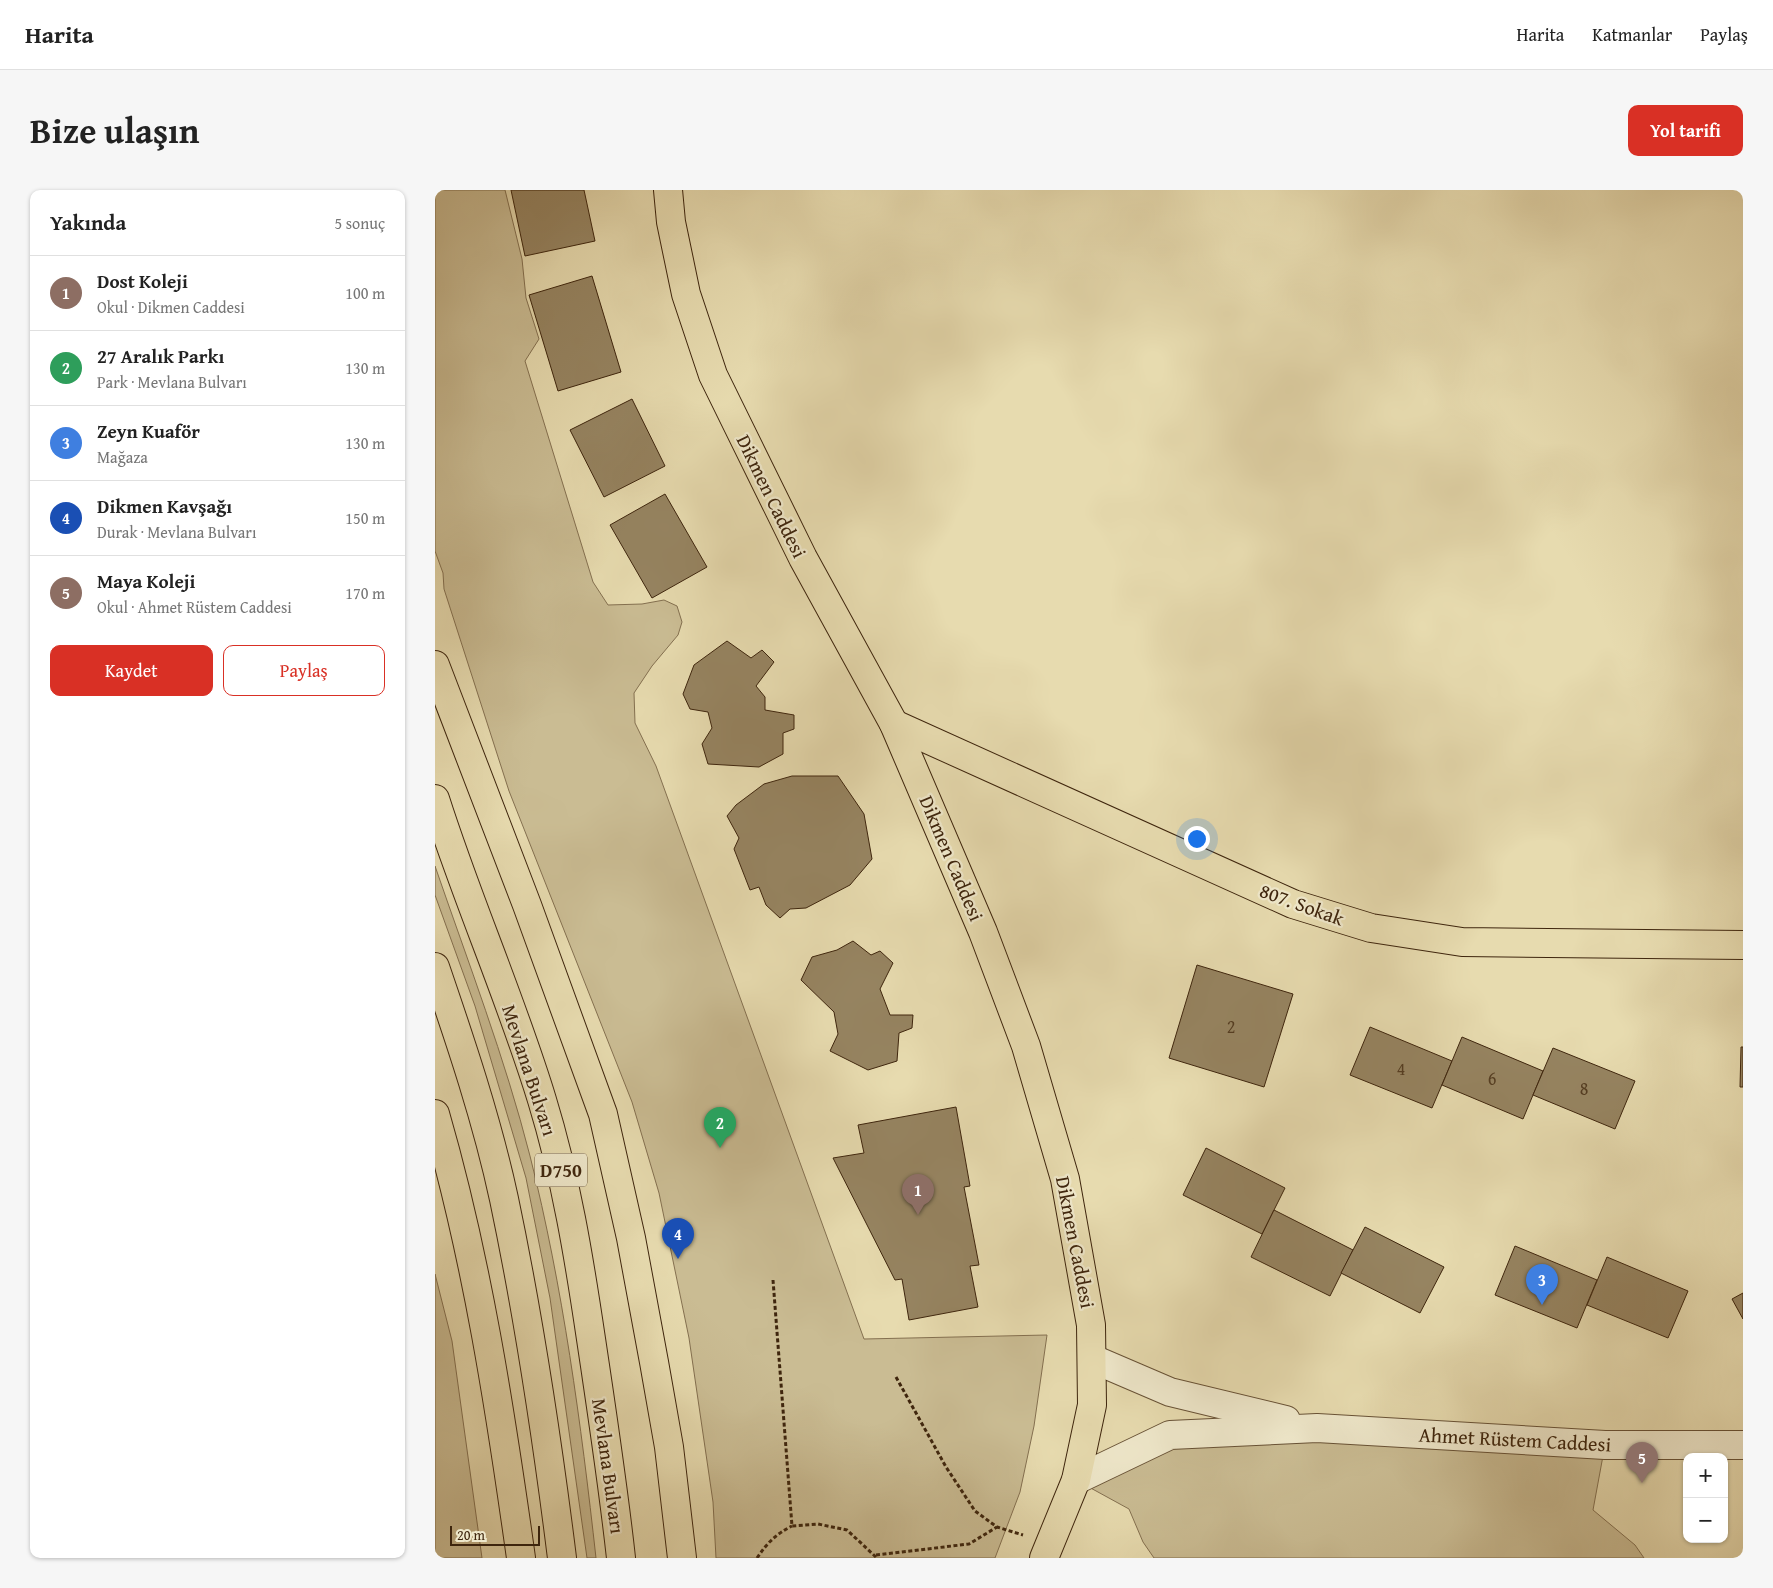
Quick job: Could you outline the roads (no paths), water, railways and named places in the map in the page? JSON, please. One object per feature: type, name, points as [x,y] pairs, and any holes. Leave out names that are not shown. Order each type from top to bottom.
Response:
[{"type":"main road","name":"Dikmen Caddesi","points":[[668,190],[671,222],[686,294],[713,375],[803,558],[894,724],[983,932],[1026,1046],[1065,1179],[1091,1325],[1093,1359],[1092,1405],[1076,1480],[1044,1558]]},
{"type":"main road","points":[[435,666],[527,905],[603,1114],[654,1362],[669,1447],[682,1558]]},
{"type":"main road","name":"807. Sokak","points":[[894,724],[1293,904],[1371,928],[1462,942],[1743,945]]},
{"type":"main road","name":"Mevlana Bulvarı","points":[[435,799],[492,953],[539,1091],[560,1169],[576,1238],[612,1473],[621,1558]]},
{"type":"main road","points":[[435,967],[487,1134],[504,1199],[534,1362],[562,1558]]},
{"type":"main road","points":[[435,1114],[457,1190],[474,1269],[506,1446],[521,1558]]},
{"type":"street","name":"Ahmet Rüstem Caddesi","points":[[1093,1359],[1170,1392],[1317,1428]]},
{"type":"street","name":"Ahmet Rüstem Caddesi","points":[[1076,1480],[1170,1435],[1317,1428],[1595,1444],[1743,1445]]},
{"type":"place","name":"27 Aralık Parkı","points":[[720,1148]]},
{"type":"place","name":"Dost Koleji","points":[[918,1215]]},
{"type":"place","name":"Dikmen Kavşağı","points":[[678,1259]]},
{"type":"place","name":"Zeyn Kuaför","points":[[1542,1305]]},
{"type":"place","name":"Maya Koleji","points":[[1642,1483]]}]
